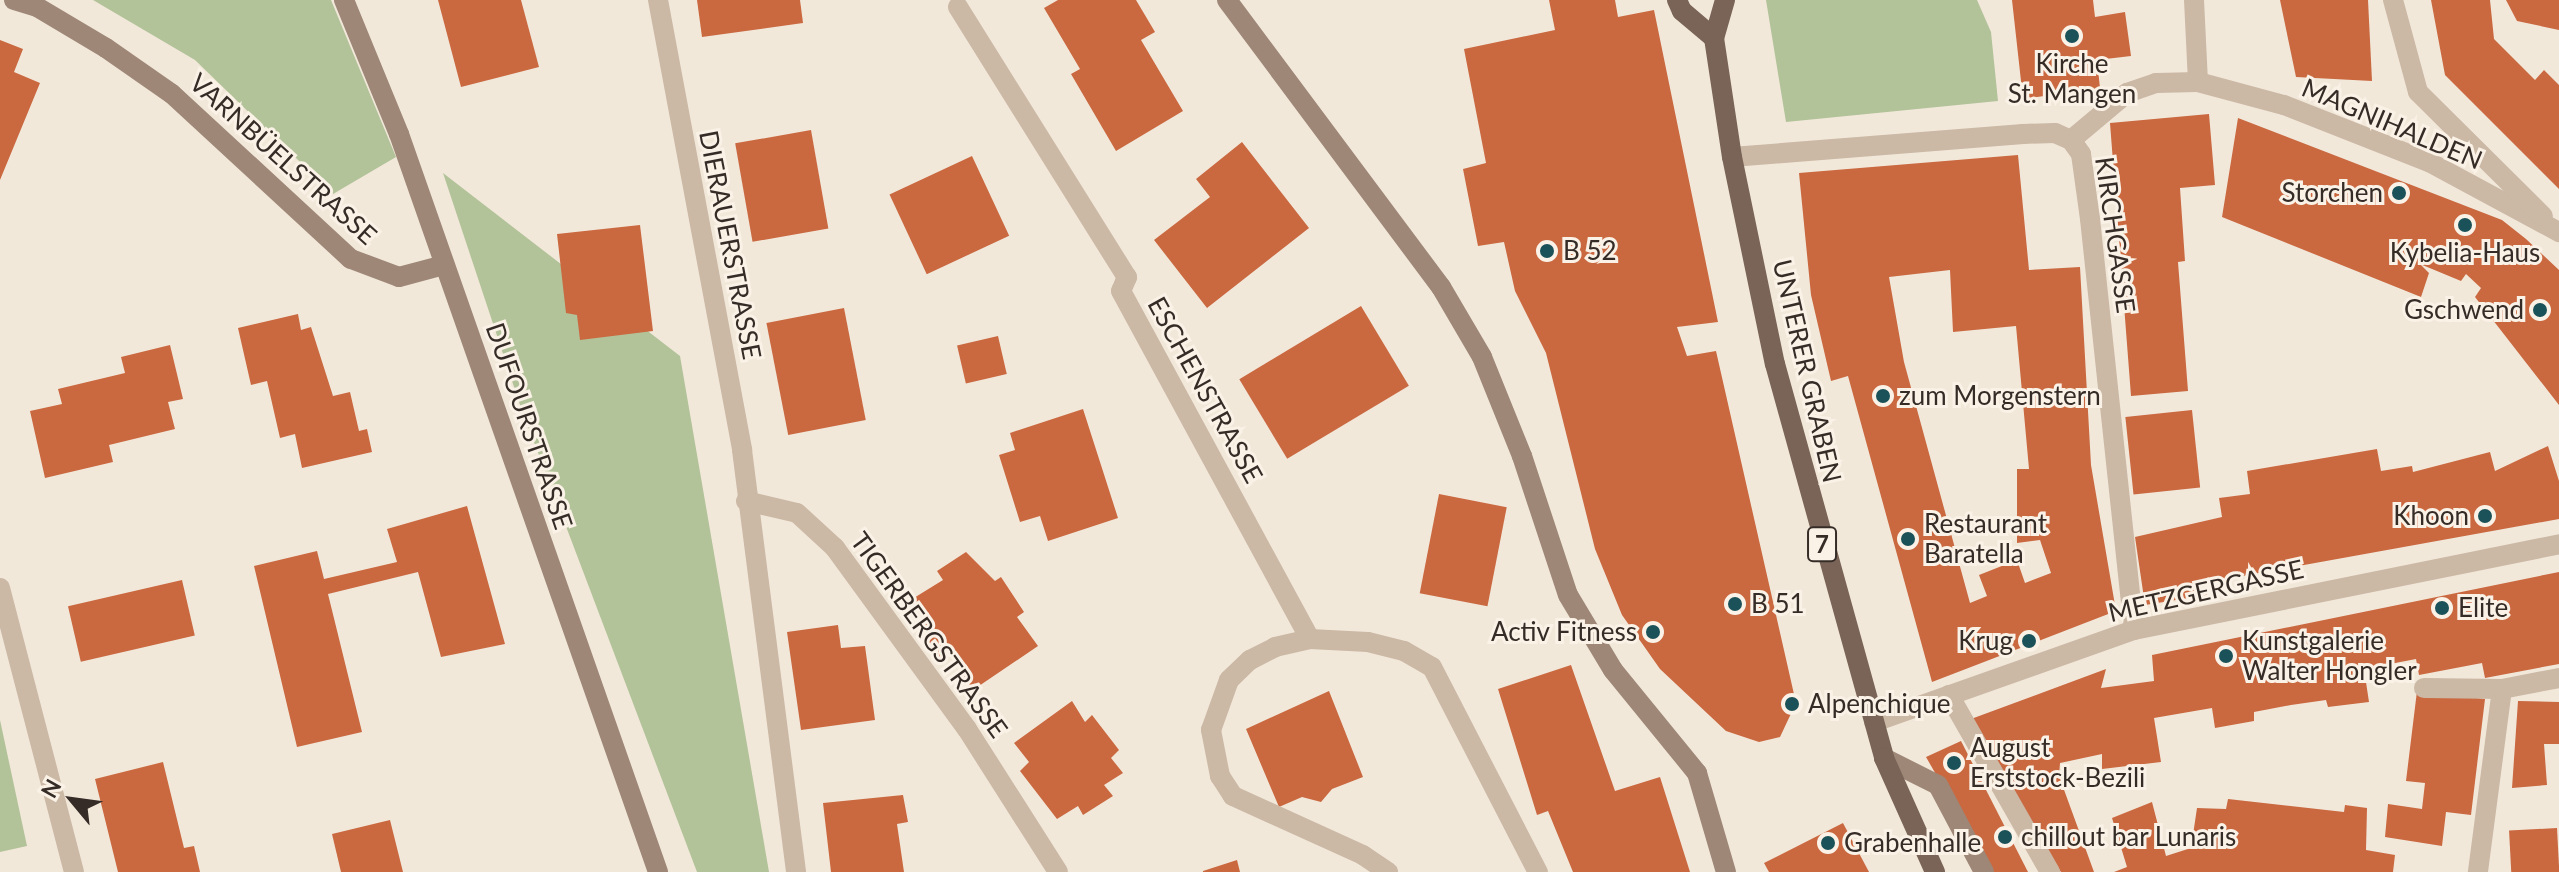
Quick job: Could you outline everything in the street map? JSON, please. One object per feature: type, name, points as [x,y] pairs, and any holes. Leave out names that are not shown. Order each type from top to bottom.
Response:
[{"type":"main road","points":[[1677,0],[1682,11],[1714,38]]},
{"type":"main road","name":"UNTERER GRABEN","points":[[1725,0],[1714,38],[1732,157],[1775,364],[1884,758],[1935,872]]},
{"type":"street","name":"VARNBÜELSTRASSE","points":[[14,0],[37,7],[83,34],[172,94],[351,259],[399,277],[444,265]]},
{"type":"street","name":"DUFOURSTRASSE","points":[[344,0],[399,134],[658,872]]},
{"type":"street","name":"DIERAUERSTRASSE","points":[[658,0],[742,450],[746,501]]},
{"type":"street","points":[[1227,0],[1441,287],[1482,357],[1522,456],[1557,568],[1590,638],[1697,773],[1726,872]]},
{"type":"street","points":[[2194,0],[2198,82]]},
{"type":"street","points":[[2393,0],[2418,92],[2559,232]]},
{"type":"street","name":"ESCHENSTRASSE","points":[[958,7],[1127,277],[1121,291],[1310,639]]},
{"type":"street","name":"MAGNIHALDEN","points":[[2071,140],[2127,93],[2156,83],[2198,82],[2284,105],[2429,162],[2559,232]]},
{"type":"street","name":"KIRCHGASSE","points":[[1732,157],[2023,134],[2055,133],[2071,140],[2081,154],[2090,219],[2134,630]]},
{"type":"street","points":[[746,501],[796,872]]},
{"type":"street","name":"TIGERBERGSTRASSE","points":[[746,501],[797,513],[835,548],[958,715],[1058,872]]},
{"type":"street","name":"METZGERGASSE","points":[[1874,722],[2134,630],[2559,544]]},
{"type":"street","points":[[0,588],[74,872]]},
{"type":"street","points":[[1388,872],[1363,855],[1252,809],[1233,796],[1220,776],[1211,730],[1229,680],[1275,647],[1310,639],[1380,645],[1404,651],[1432,667],[1538,872]]},
{"type":"street","points":[[2424,688],[2502,689],[2559,678]]},
{"type":"street","points":[[2478,872],[2502,689]]},
{"type":"street","points":[[1949,695],[2050,872]]},
{"type":"street","points":[[1884,758],[1938,785],[1984,872]]},
{"type":"green space","points":[[93,0],[331,0],[396,157],[333,194],[195,60]]},
{"type":"green space","points":[[1766,0],[1977,0],[1991,32],[1998,101],[1786,122]]},
{"type":"green space","points":[[443,173],[680,356],[769,872],[697,872],[520,405]]},
{"type":"green space","points":[[0,720],[27,846],[0,852]]},
{"type":"building","points":[[438,0],[521,0],[539,67],[461,87]]},
{"type":"building","points":[[697,0],[800,0],[803,23],[702,37]]},
{"type":"building","points":[[1058,0],[1136,0],[1155,32],[1141,40],[1183,111],[1116,151],[1071,74],[1080,69],[1044,8]]},
{"type":"building","points":[[1549,0],[1615,0],[1618,17],[1654,10],[1718,322],[1677,327],[1687,356],[1716,351],[1796,703],[1780,737],[1759,742],[1726,731],[1660,669],[1622,615],[1595,549],[1546,353],[1515,291],[1504,242],[1478,246],[1463,169],[1486,163],[1464,49],[1555,30]]},
{"type":"building","name":"Kirche St. Mangen","points":[[2012,0],[2093,0],[2095,17],[2125,12],[2131,56],[2097,60],[2100,88],[2023,99]]},
{"type":"building","points":[[2280,0],[2368,0],[2372,81],[2296,77]]},
{"type":"building","points":[[2431,0],[2490,0],[2494,39],[2535,80],[2544,70],[2559,85],[2559,189],[2445,75]]},
{"type":"building","points":[[2506,0],[2559,0],[2559,30],[2517,21]]},
{"type":"building","points":[[0,40],[23,49],[14,72],[40,83],[0,180]]},
{"type":"building","points":[[2209,114],[2215,185],[2180,188],[2185,261],[2178,262],[2188,391],[2131,396],[2110,123]]},
{"type":"building","points":[[2238,118],[2502,220],[2526,239],[2559,270],[2559,405],[2475,297],[2481,288],[2466,274],[2461,281],[2420,264],[2429,273],[2421,297],[2222,217]]},
{"type":"building","points":[[811,130],[828,228],[753,242],[735,143]]},
{"type":"building","points":[[1242,142],[1309,228],[1207,308],[1154,240],[1210,197],[1196,179]]},
{"type":"building","points":[[2018,155],[2029,270],[2080,267],[2091,465],[2116,611],[1932,682],[1848,376],[1831,381],[1811,295],[1799,173]],"holes":[[[1950,270],[1953,332],[2016,326],[2029,469],[2017,469],[2017,543],[2040,540],[2051,573],[2025,583],[2017,560],[1979,575],[1987,596],[1970,603],[1904,362],[1889,277]]]},
{"type":"building","points":[[972,156],[1009,236],[927,274],[890,194]]},
{"type":"building","points":[[640,225],[653,331],[580,340],[577,315],[566,313],[557,234]]},
{"type":"building","points":[[1361,306],[1409,386],[1287,459],[1239,379]]},
{"type":"building","points":[[844,308],[866,420],[788,435],[766,323]]},
{"type":"building","points":[[298,314],[301,330],[311,327],[333,396],[350,392],[359,431],[367,429],[372,452],[302,468],[295,434],[280,438],[267,381],[251,385],[238,328]]},
{"type":"building","points":[[998,336],[1007,374],[966,383],[957,345]]},
{"type":"building","points":[[170,345],[183,399],[168,402],[175,429],[109,445],[113,462],[45,478],[30,411],[62,404],[58,389],[125,373],[121,357]]},
{"type":"building","points":[[1083,409],[1118,518],[1048,541],[1040,516],[1020,522],[999,455],[1015,450],[1010,433]]},
{"type":"building","points":[[2192,410],[2200,488],[2134,495],[2125,417]]},
{"type":"building","points":[[2548,446],[2559,481],[2559,519],[2204,583],[2207,595],[2145,605],[2135,537],[2222,517],[2219,498],[2250,494],[2247,471],[2377,449],[2381,471],[2412,466],[2413,472],[2490,452],[2495,471]]},
{"type":"building","points":[[1439,494],[1507,507],[1487,606],[1420,593]]},
{"type":"building","points":[[467,506],[505,644],[441,657],[418,572],[328,594],[362,732],[297,747],[254,566],[317,551],[324,579],[397,562],[387,529]]},
{"type":"building","points":[[966,552],[995,581],[1001,577],[1024,612],[1017,617],[1038,646],[973,690],[950,653],[938,659],[913,623],[922,617],[909,601],[943,580],[937,571]]},
{"type":"building","points":[[2559,572],[2559,664],[2485,678],[2482,663],[2419,675],[2416,659],[2364,669],[2369,702],[2328,707],[2326,700],[2291,705],[2254,712],[2254,721],[2215,728],[2212,708],[2154,718],[2161,762],[2102,769],[2102,754],[2060,763],[2059,776],[2094,872],[2061,872],[2014,808],[1971,719],[2106,669],[2101,688],[2154,681],[2152,655]]},
{"type":"building","points":[[182,580],[195,636],[81,662],[68,606]]},
{"type":"building","points":[[838,625],[841,648],[865,646],[875,720],[801,730],[787,632]]},
{"type":"building","points":[[1571,665],[1615,791],[1660,777],[1690,872],[1573,872],[1548,811],[1537,815],[1498,689]]},
{"type":"building","points":[[1329,691],[1363,777],[1332,789],[1321,802],[1302,797],[1279,807],[1246,729]]},
{"type":"building","points":[[2417,691],[2485,699],[2471,815],[2446,812],[2442,846],[2385,837],[2388,804],[2422,809],[2425,783],[2406,781]]},
{"type":"building","points":[[1072,701],[1085,722],[1092,715],[1119,750],[1111,758],[1123,773],[1104,785],[1113,796],[1083,815],[1078,806],[1057,819],[1020,771],[1029,762],[1014,743]]},
{"type":"building","points":[[2518,701],[2559,702],[2559,744],[2544,744],[2547,785],[2512,788]]},
{"type":"building","points":[[1961,741],[2028,872],[1992,872],[1926,757]]},
{"type":"building","points":[[163,762],[184,848],[194,846],[200,872],[118,872],[95,779]]},
{"type":"building","points":[[903,795],[908,822],[897,824],[904,872],[831,872],[823,803]]},
{"type":"building","points":[[2228,799],[2344,812],[2345,805],[2367,808],[2366,850],[2395,855],[2393,872],[2114,872],[2127,867],[2112,818],[2152,802],[2166,856],[2191,848],[2197,808],[2226,809]]},
{"type":"building","points":[[390,820],[403,872],[341,872],[332,834]]},
{"type":"building","name":"Grabenhalle","points":[[1843,823],[1869,872],[1769,872],[1764,863]]},
{"type":"building","points":[[2557,828],[2559,872],[2511,872],[2509,831]]},
{"type":"building","points":[[1237,860],[1240,872],[1203,872],[1203,871]]},
{"type":"place","name":"Kirche St. Mangen","points":[[2072,36]]},
{"type":"place","name":"Storchen","points":[[2399,193]]},
{"type":"place","name":"Kybelia-Haus","points":[[2465,225]]},
{"type":"place","name":"B 52","points":[[1547,251]]},
{"type":"place","name":"Gschwend","points":[[2540,310]]},
{"type":"place","name":"zum Morgenstern","points":[[1883,396]]},
{"type":"place","name":"Khoon","points":[[2485,516]]},
{"type":"place","name":"Restaurant Baratella","points":[[1908,539]]},
{"type":"place","name":"B 51","points":[[1735,604]]},
{"type":"place","name":"Elite","points":[[2442,608]]},
{"type":"place","name":"Activ Fitness","points":[[1653,632]]},
{"type":"place","name":"Krug","points":[[2029,641]]},
{"type":"place","name":"Kunstgalerie Walter Hongler","points":[[2226,656]]},
{"type":"place","name":"Alpenchique","points":[[1792,704]]},
{"type":"place","name":"August Erststock-Bezili","points":[[1954,763]]},
{"type":"place","name":"chillout bar Lunaris","points":[[2005,837]]},
{"type":"place","name":"Grabenhalle","points":[[1828,843]]}]
